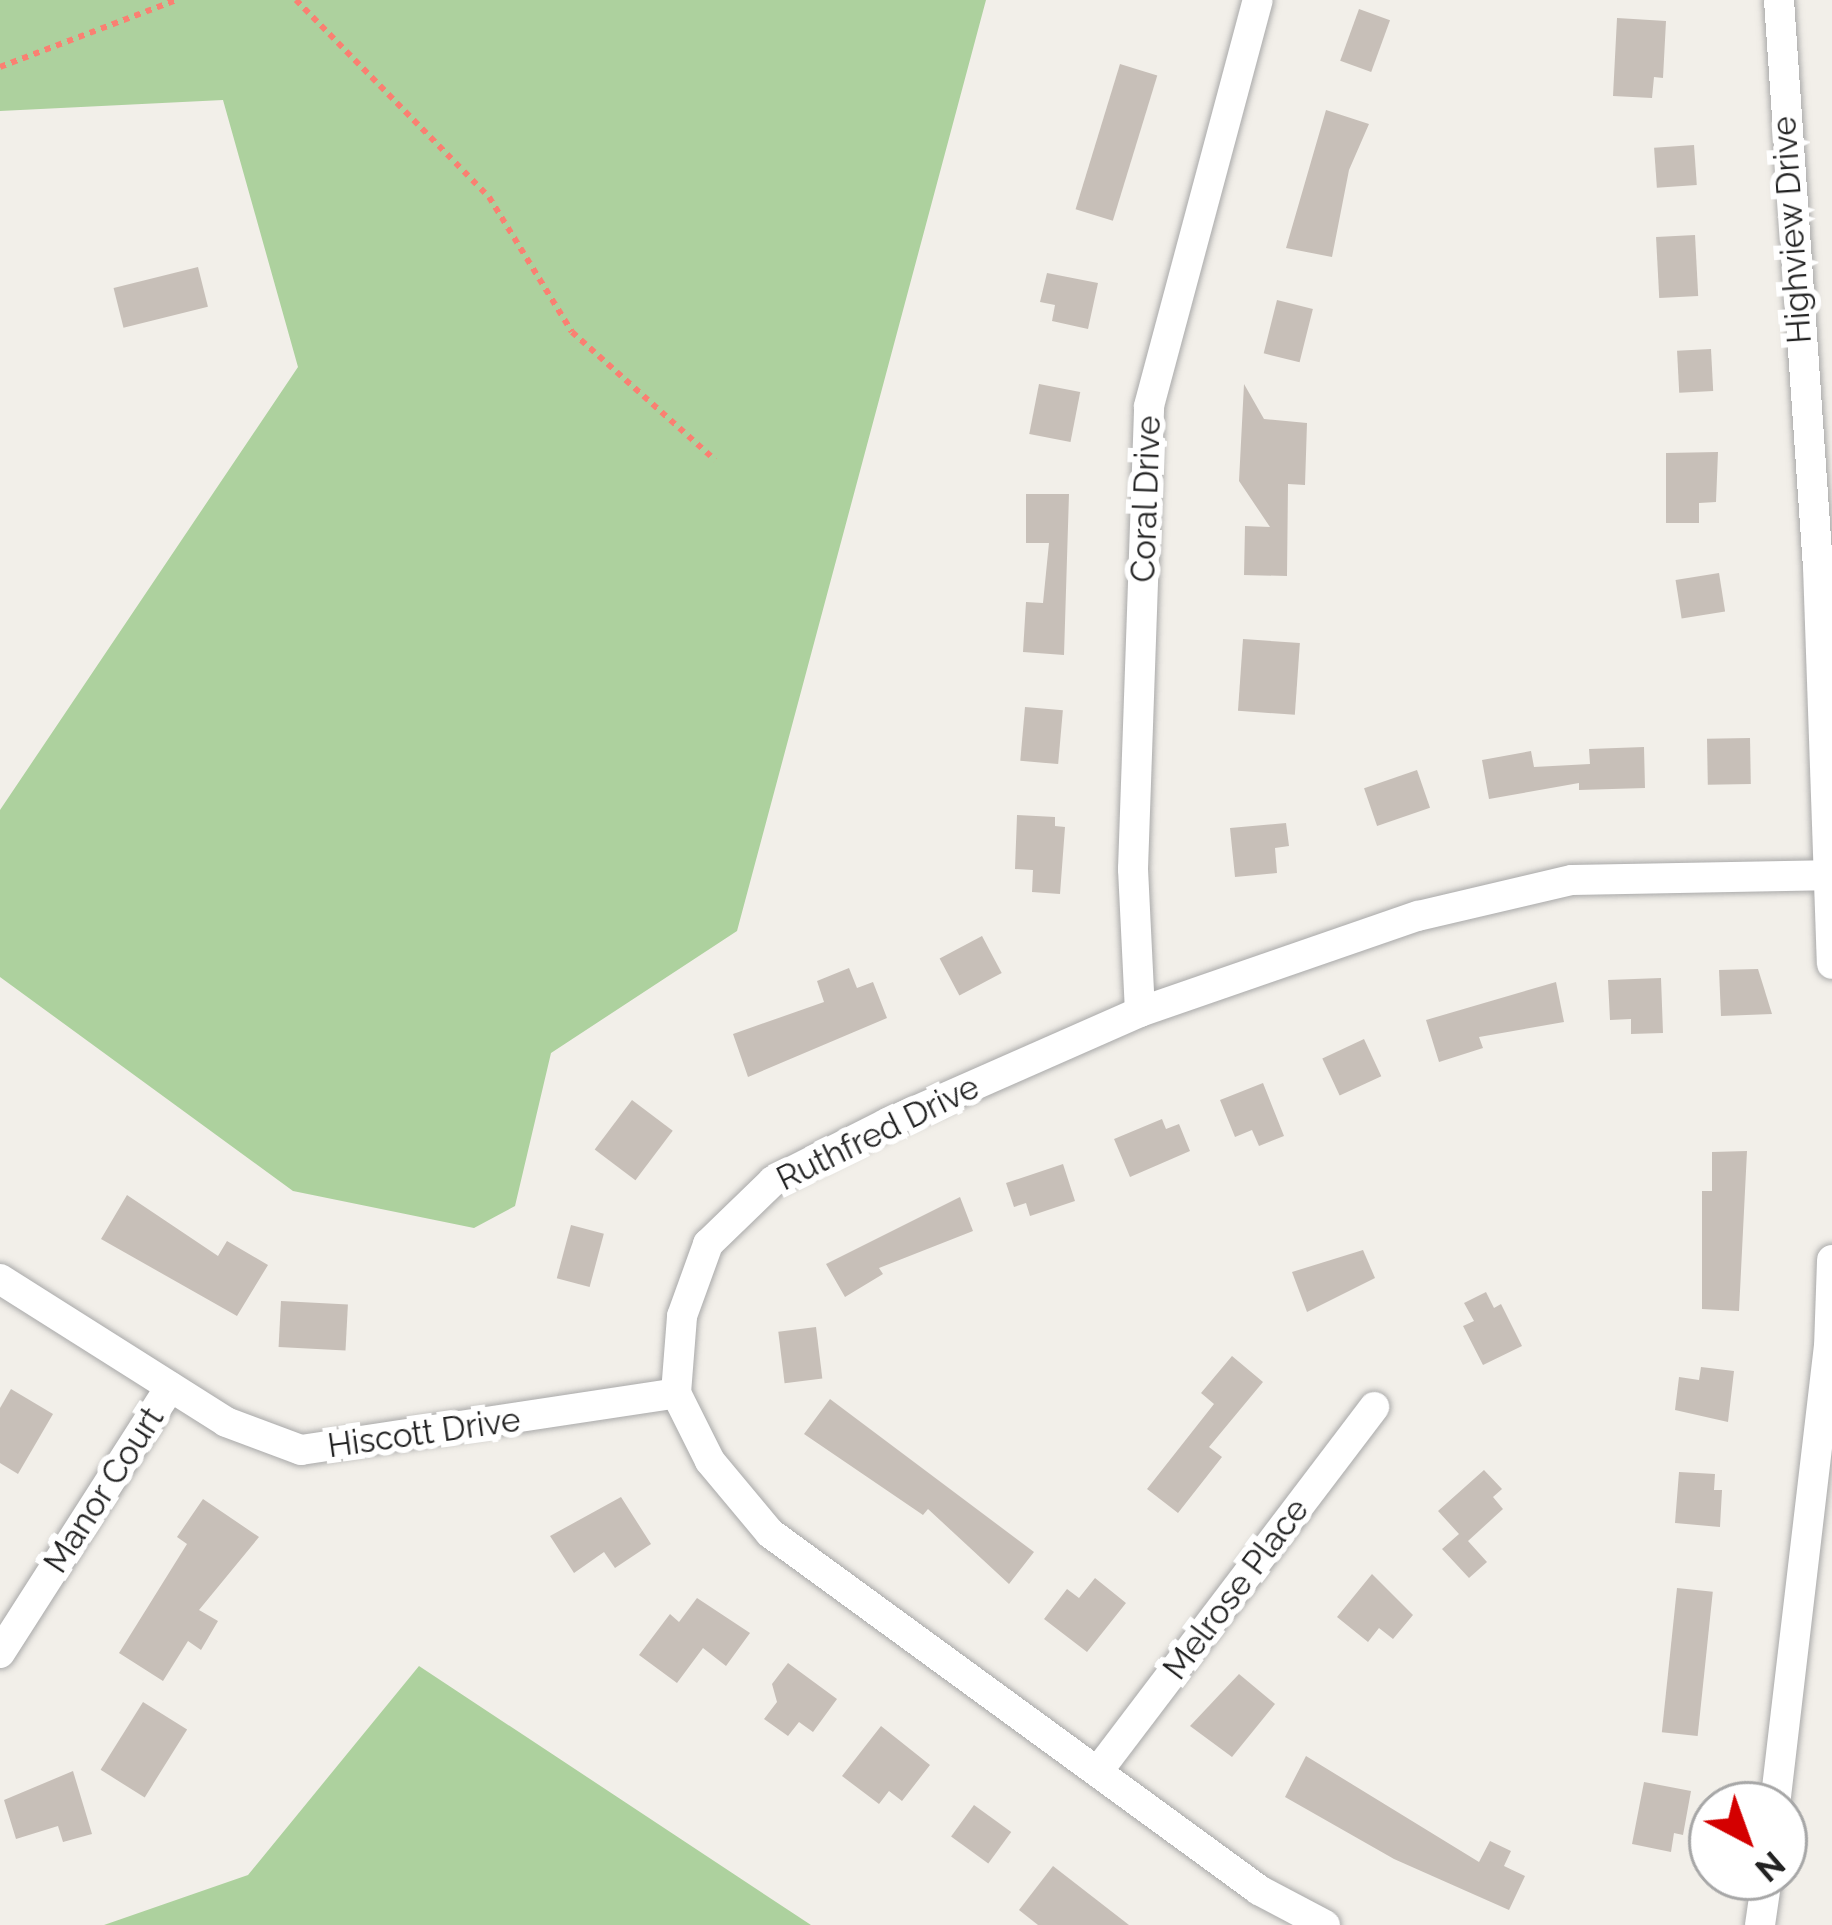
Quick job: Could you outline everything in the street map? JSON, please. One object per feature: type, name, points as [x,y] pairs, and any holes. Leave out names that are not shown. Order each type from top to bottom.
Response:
[{"type":"street","name":"Coral Drive","points":[[1140,1012],[1133,869],[1149,406],[1258,0]]},
{"type":"street","name":"Highview Drive","points":[[1779,0],[1818,567],[1825,875],[1832,964]]},
{"type":"street","name":"Ruthfred Drive","points":[[676,1393],[682,1316],[708,1244],[773,1181],[1140,1012],[1418,916],[1572,880],[1825,875]]},
{"type":"street","points":[[1778,1781],[1829,1347],[1832,1260]]},
{"type":"street","name":"Hiscott Drive","points":[[0,1279],[226,1422],[301,1450],[676,1393]]},
{"type":"street","name":"Manor Court","points":[[0,1653],[170,1388]]},
{"type":"street","points":[[676,1393],[710,1461],[770,1533],[1259,1890],[1325,1925]]},
{"type":"street","name":"Melrose Place","points":[[1098,1772],[1374,1407]]},
{"type":"path","points":[[0,67],[176,0]]},
{"type":"path","points":[[296,0],[489,197],[572,332],[716,460]]},
{"type":"green space","points":[[0,0],[986,0],[737,931],[551,1053],[515,1206],[474,1228],[293,1191],[0,977],[0,810],[298,367],[223,100],[0,111]]},
{"type":"green space","points":[[419,1666],[811,1925],[104,1925],[248,1875]]},
{"type":"building","points":[[1359,9],[1390,20],[1371,72],[1340,61]]},
{"type":"building","points":[[1617,18],[1666,21],[1663,78],[1654,77],[1652,98],[1613,96]]},
{"type":"building","points":[[1120,64],[1157,75],[1113,221],[1076,209]]},
{"type":"building","points":[[1326,110],[1369,124],[1349,170],[1332,257],[1286,248]]},
{"type":"building","points":[[1694,145],[1697,185],[1657,188],[1654,148]]},
{"type":"building","points":[[1695,235],[1698,296],[1659,298],[1656,237]]},
{"type":"building","points":[[198,267],[208,307],[124,328],[114,288]]},
{"type":"building","points":[[1047,273],[1098,283],[1088,329],[1052,321],[1055,305],[1040,302]]},
{"type":"building","points":[[1277,300],[1313,309],[1300,362],[1264,353]]},
{"type":"building","points":[[1711,349],[1713,391],[1679,393],[1677,351]]},
{"type":"building","points":[[1039,384],[1080,392],[1070,442],[1029,434]]},
{"type":"building","points":[[1244,384],[1264,419],[1307,423],[1305,485],[1288,484],[1287,576],[1244,575],[1245,526],[1270,527],[1239,481]]},
{"type":"building","points":[[1718,452],[1716,502],[1699,503],[1699,523],[1666,523],[1666,453]]},
{"type":"building","points":[[1026,494],[1069,494],[1064,655],[1023,652],[1026,602],[1043,603],[1049,543],[1026,543]]},
{"type":"building","points":[[1719,573],[1725,612],[1682,618],[1676,580]]},
{"type":"building","points":[[1243,639],[1300,643],[1295,715],[1238,711]]},
{"type":"building","points":[[1025,707],[1063,710],[1058,764],[1020,761]]},
{"type":"building","points":[[1750,738],[1751,784],[1708,785],[1707,739]]},
{"type":"building","points":[[1644,747],[1645,788],[1579,790],[1579,783],[1489,799],[1482,760],[1531,751],[1534,767],[1590,764],[1589,749]]},
{"type":"building","points":[[1417,770],[1430,808],[1377,826],[1364,788]]},
{"type":"building","points":[[1017,815],[1055,817],[1055,826],[1065,827],[1060,894],[1032,892],[1033,870],[1015,869]]},
{"type":"building","points":[[1286,823],[1289,846],[1275,848],[1277,873],[1235,877],[1230,828]]},
{"type":"building","points":[[982,936],[1002,973],[959,996],[940,959]]},
{"type":"building","points":[[849,968],[857,988],[873,982],[887,1018],[748,1077],[733,1034],[824,1002],[817,981]]},
{"type":"building","points":[[1758,969],[1772,1014],[1721,1016],[1719,970]]},
{"type":"building","points":[[1661,978],[1663,1033],[1631,1034],[1631,1019],[1610,1020],[1608,980]]},
{"type":"building","points":[[1556,982],[1564,1022],[1479,1037],[1483,1048],[1439,1062],[1426,1020]]},
{"type":"building","points":[[1364,1039],[1381,1076],[1340,1096],[1322,1058]]},
{"type":"building","points":[[1263,1083],[1284,1136],[1259,1146],[1252,1130],[1235,1137],[1220,1100]]},
{"type":"building","points":[[632,1100],[673,1131],[635,1180],[595,1150]]},
{"type":"building","points":[[1162,1119],[1166,1129],[1179,1124],[1190,1151],[1130,1177],[1114,1139]]},
{"type":"building","points":[[1747,1151],[1739,1311],[1702,1309],[1702,1191],[1712,1191],[1712,1152]]},
{"type":"building","points":[[1063,1164],[1075,1201],[1030,1216],[1026,1203],[1014,1207],[1006,1183]]},
{"type":"building","points":[[127,1195],[218,1256],[227,1241],[268,1265],[237,1316],[101,1239]]},
{"type":"building","points":[[960,1197],[973,1231],[879,1268],[883,1274],[845,1297],[826,1264]]},
{"type":"building","points":[[571,1225],[604,1234],[590,1287],[557,1278]]},
{"type":"building","points":[[1363,1250],[1375,1278],[1307,1312],[1292,1272]]},
{"type":"building","points":[[1486,1292],[1494,1308],[1501,1304],[1522,1346],[1483,1365],[1463,1326],[1474,1321],[1464,1303]]},
{"type":"building","points":[[281,1301],[348,1305],[346,1350],[279,1347]]},
{"type":"building","points":[[816,1327],[822,1379],[785,1383],[778,1332]]},
{"type":"building","points":[[1232,1356],[1263,1382],[1209,1447],[1222,1457],[1178,1513],[1147,1489],[1214,1404],[1201,1393]]},
{"type":"building","points":[[1701,1367],[1734,1371],[1728,1422],[1675,1410],[1679,1377],[1699,1380]]},
{"type":"building","points":[[11,1389],[53,1414],[18,1474],[0,1463],[0,1408]]},
{"type":"building","points":[[830,1399],[1034,1552],[1009,1584],[928,1509],[923,1515],[804,1434]]},
{"type":"building","points":[[1484,1470],[1502,1489],[1493,1497],[1503,1509],[1468,1541],[1487,1562],[1469,1578],[1442,1549],[1459,1534],[1438,1511]]},
{"type":"building","points":[[1679,1472],[1715,1474],[1714,1490],[1722,1490],[1720,1527],[1675,1523]]},
{"type":"building","points":[[621,1497],[651,1544],[615,1568],[604,1552],[574,1573],[550,1536]]},
{"type":"building","points":[[203,1499],[259,1537],[199,1610],[218,1621],[201,1650],[188,1641],[163,1681],[119,1653],[187,1544],[177,1537]]},
{"type":"building","points":[[1372,1574],[1413,1615],[1393,1639],[1379,1628],[1368,1642],[1337,1617]]},
{"type":"building","points":[[1095,1578],[1126,1603],[1087,1652],[1044,1619],[1067,1589],[1079,1598]]},
{"type":"building","points":[[1677,1588],[1713,1592],[1698,1736],[1662,1732]]},
{"type":"building","points":[[697,1598],[750,1633],[726,1666],[703,1648],[677,1683],[639,1655],[670,1614],[679,1622]]},
{"type":"building","points":[[788,1663],[837,1699],[813,1732],[799,1722],[788,1736],[764,1719],[777,1702],[772,1684]]},
{"type":"building","points":[[1239,1674],[1275,1704],[1232,1757],[1190,1726]]},
{"type":"building","points":[[143,1702],[187,1730],[145,1797],[101,1770]]},
{"type":"building","points":[[881,1726],[930,1765],[902,1801],[889,1791],[879,1804],[842,1776]]},
{"type":"building","points":[[1306,1756],[1479,1862],[1490,1841],[1511,1851],[1504,1866],[1525,1876],[1509,1910],[1394,1859],[1285,1797]]},
{"type":"building","points":[[73,1771],[92,1834],[63,1842],[58,1826],[16,1839],[4,1800]]},
{"type":"building","points":[[1644,1782],[1688,1790],[1683,1835],[1674,1833],[1671,1852],[1632,1844]]},
{"type":"building","points":[[974,1805],[1011,1832],[988,1864],[951,1837]]},
{"type":"building","points":[[1053,1866],[1129,1925],[1038,1925],[1019,1910]]}]
